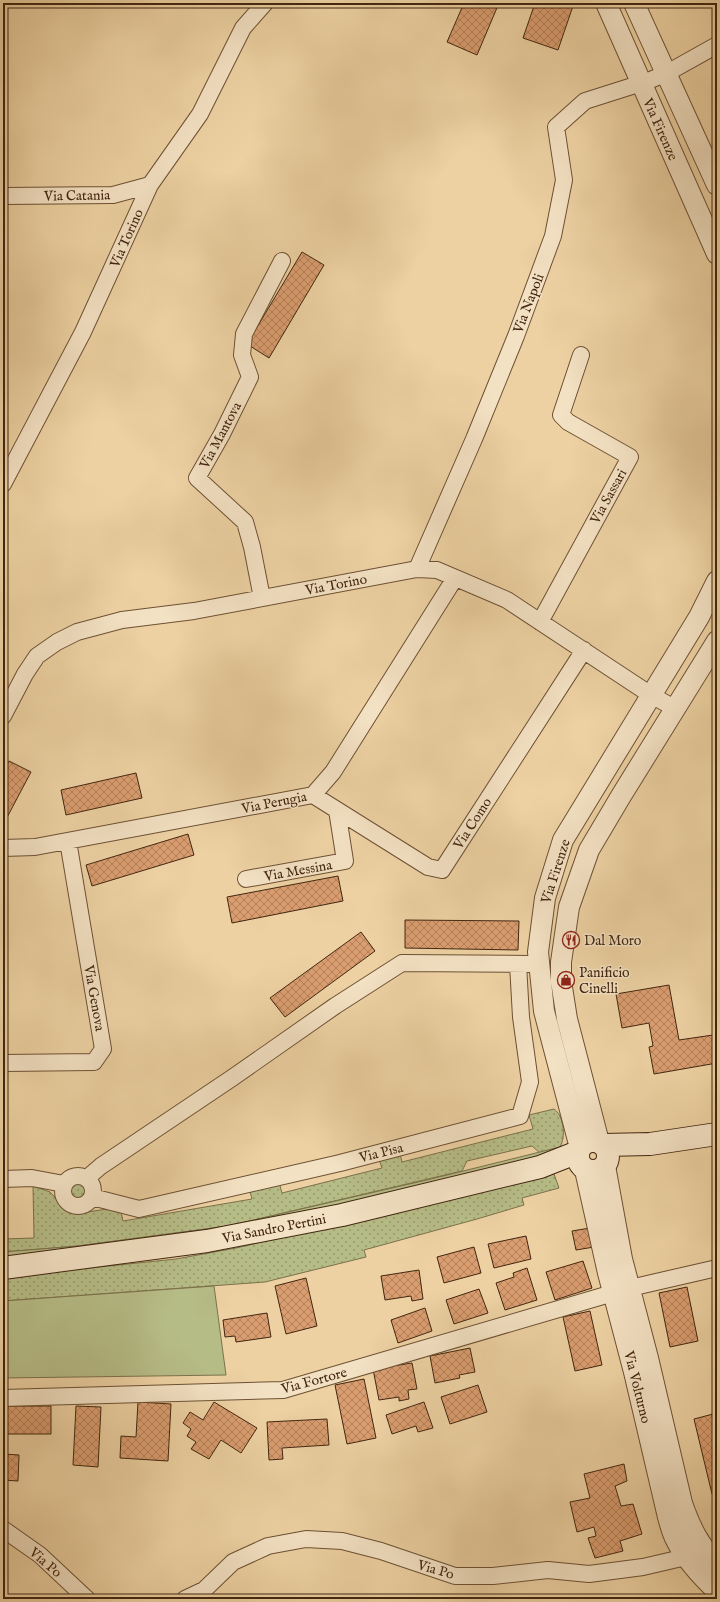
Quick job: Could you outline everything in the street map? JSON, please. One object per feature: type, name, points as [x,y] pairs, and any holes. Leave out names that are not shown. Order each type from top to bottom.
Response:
[{"type":"main road","name":"Via Sandro Pertini","points":[[3,1268],[215,1240],[342,1215],[540,1167],[650,1144],[717,1134]]},
{"type":"street","name":"Via Torino","points":[[3,484],[83,332],[150,185],[200,114],[243,28],[265,3]]},
{"type":"street","name":"Via Firenze","points":[[606,3],[645,82],[717,254]]},
{"type":"street","name":"Via Firenze","points":[[634,3],[717,185]]},
{"type":"street","points":[[645,82],[667,73],[717,45]]},
{"type":"street","name":"Via Napoli","points":[[418,569],[474,439],[516,336],[553,236],[564,180],[556,128],[585,101],[645,82]]},
{"type":"street","name":"Via Catania","points":[[3,196],[113,195],[150,185]]},
{"type":"street","name":"Via Mantova","points":[[262,598],[252,547],[245,522],[197,478],[222,434],[250,377],[242,355],[244,334],[282,262]]},
{"type":"street","name":"Via Sassari","points":[[540,622],[630,457],[568,422],[561,415],[581,355]]},
{"type":"street","name":"Via Torino","points":[[3,716],[25,674],[37,656],[57,642],[77,632],[122,620],[194,611],[418,569],[437,570],[507,600],[651,695],[676,709]]},
{"type":"street","name":"Via Perugia","points":[[3,848],[35,847],[313,795],[333,772],[455,578]]},
{"type":"street","name":"Via Firenze","points":[[593,1157],[544,1011],[538,952],[545,898],[564,840],[699,617],[717,581]]},
{"type":"street","name":"Via Firenze","points":[[593,1157],[567,1019],[562,982],[561,962],[569,907],[589,850],[717,641]]},
{"type":"street","name":"Via Como","points":[[313,795],[428,868],[442,870],[584,650]]},
{"type":"street","name":"Via Messina","points":[[246,879],[345,861],[336,810]]},
{"type":"street","name":"Via Genova","points":[[3,1063],[94,1062],[103,1049],[68,841]]},
{"type":"street","points":[[87,1178],[101,1166],[232,1078],[334,1006],[402,963],[539,964]]},
{"type":"street","name":"Via Pisa","points":[[92,1197],[140,1208],[340,1163],[520,1116],[530,1082],[521,1017],[518,964]]},
{"type":"street","name":"Via Volturno","points":[[593,1157],[621,1290],[634,1372],[668,1516],[676,1540],[686,1557],[700,1575],[717,1591]]},
{"type":"street","points":[[77,1176],[87,1178],[93,1187],[92,1197],[84,1204],[74,1205],[66,1199],[64,1195],[64,1184],[68,1180],[77,1176]]},
{"type":"street","points":[[3,1179],[32,1178],[64,1184]]},
{"type":"street","name":"Via Fortore","points":[[3,1398],[284,1390],[621,1290],[717,1268]]},
{"type":"street","name":"Via Volturno","points":[[621,1290],[648,1358],[682,1503],[690,1526],[700,1544],[717,1564]]},
{"type":"street","name":"Via Po","points":[[3,1529],[40,1555],[87,1599]]},
{"type":"street","name":"Via Po","points":[[185,1599],[203,1595],[233,1562],[268,1546],[306,1539],[342,1541],[381,1551],[454,1576],[493,1576],[548,1570],[589,1574],[643,1567],[686,1557],[700,1544]]},
{"type":"green space","points":[[554,1109],[562,1121],[562,1143],[560,1147],[540,1153],[532,1146],[467,1161],[462,1171],[228,1226],[78,1246],[3,1252],[3,1239],[34,1238],[33,1186],[50,1192],[69,1212],[81,1213],[120,1207],[123,1221],[252,1199],[249,1188],[279,1182],[282,1193],[382,1168],[378,1156],[399,1150],[402,1162],[533,1129],[529,1115]]},
{"type":"green space","points":[[560,1147],[562,1152],[361,1200],[229,1229],[3,1257],[3,1252],[78,1246],[228,1226],[431,1179]]},
{"type":"green space","points":[[554,1174],[559,1188],[522,1198],[524,1205],[364,1250],[366,1257],[265,1282],[3,1301],[3,1277],[176,1259],[236,1248]]},
{"type":"green space","points":[[78,1182],[84,1185],[87,1191],[84,1197],[78,1200],[72,1197],[69,1191],[72,1185]]},
{"type":"green space","points":[[214,1286],[226,1375],[3,1378],[3,1301]]},
{"type":"building","points":[[464,3],[499,3],[477,55],[447,42]]},
{"type":"building","points":[[535,3],[574,3],[558,50],[523,38]]},
{"type":"building","points":[[302,252],[324,265],[269,358],[247,344]]},
{"type":"building","points":[[9,761],[31,772],[3,825],[3,772]]},
{"type":"building","points":[[136,773],[142,798],[66,815],[61,790]]},
{"type":"building","points":[[188,834],[194,855],[92,886],[86,865]]},
{"type":"building","points":[[338,876],[343,901],[232,923],[227,897]]},
{"type":"building","points":[[405,920],[519,921],[518,950],[405,948]]},
{"type":"building","points":[[361,932],[375,951],[285,1017],[270,998]]},
{"type":"building","points":[[669,985],[679,1040],[713,1035],[717,1063],[654,1074],[649,1047],[653,1046],[649,1023],[622,1028],[616,994]]},
{"type":"building","points":[[590,1228],[594,1247],[576,1250],[572,1231]]},
{"type":"building","points":[[526,1236],[531,1259],[494,1268],[488,1244]]},
{"type":"building","points":[[474,1247],[481,1273],[444,1283],[437,1257]]},
{"type":"building","points":[[583,1261],[592,1288],[555,1300],[546,1272]]},
{"type":"building","points":[[527,1268],[537,1300],[505,1310],[496,1283],[514,1277],[513,1273]]},
{"type":"building","points":[[419,1270],[423,1299],[412,1301],[411,1296],[385,1300],[381,1276]]},
{"type":"building","points":[[306,1278],[317,1326],[286,1334],[275,1286]]},
{"type":"building","points":[[687,1287],[698,1341],[670,1347],[659,1293]]},
{"type":"building","points":[[479,1289],[488,1313],[454,1324],[446,1300]]},
{"type":"building","points":[[425,1308],[432,1331],[398,1343],[391,1320]]},
{"type":"building","points":[[590,1311],[602,1365],[575,1371],[563,1317]]},
{"type":"building","points":[[267,1313],[271,1337],[236,1342],[235,1336],[225,1337],[223,1320]]},
{"type":"building","points":[[470,1348],[475,1372],[459,1375],[460,1378],[435,1383],[430,1356]]},
{"type":"building","points":[[412,1363],[417,1389],[408,1390],[409,1399],[399,1401],[399,1397],[379,1400],[373,1369]]},
{"type":"building","points":[[364,1379],[376,1438],[347,1444],[335,1385]]},
{"type":"building","points":[[478,1385],[487,1412],[450,1424],[441,1397]]},
{"type":"building","points":[[138,1402],[171,1404],[168,1461],[120,1458],[121,1436],[136,1437]]},
{"type":"building","points":[[214,1402],[257,1428],[241,1453],[221,1440],[209,1459],[191,1449],[196,1442],[187,1436],[191,1429],[183,1423],[190,1412],[203,1420]]},
{"type":"building","points":[[424,1402],[433,1428],[418,1432],[416,1426],[392,1434],[386,1415]]},
{"type":"building","points":[[3,1406],[51,1406],[51,1434],[3,1434]]},
{"type":"building","points":[[76,1406],[101,1407],[98,1467],[73,1465]]},
{"type":"building","points":[[717,1413],[717,1493],[712,1494],[694,1419]]},
{"type":"building","points":[[327,1419],[329,1445],[282,1448],[283,1459],[269,1460],[267,1422]]},
{"type":"building","points":[[3,1454],[19,1455],[18,1481],[3,1480]]},
{"type":"building","points":[[624,1464],[627,1481],[615,1486],[621,1506],[633,1504],[642,1534],[620,1541],[623,1551],[595,1558],[588,1538],[596,1536],[594,1527],[577,1532],[570,1502],[590,1498],[584,1474]]},
{"type":"place","name":"Dal Moro","points":[[571,940]]},
{"type":"place","name":"Panificio Cinelli","points":[[566,980]]}]
